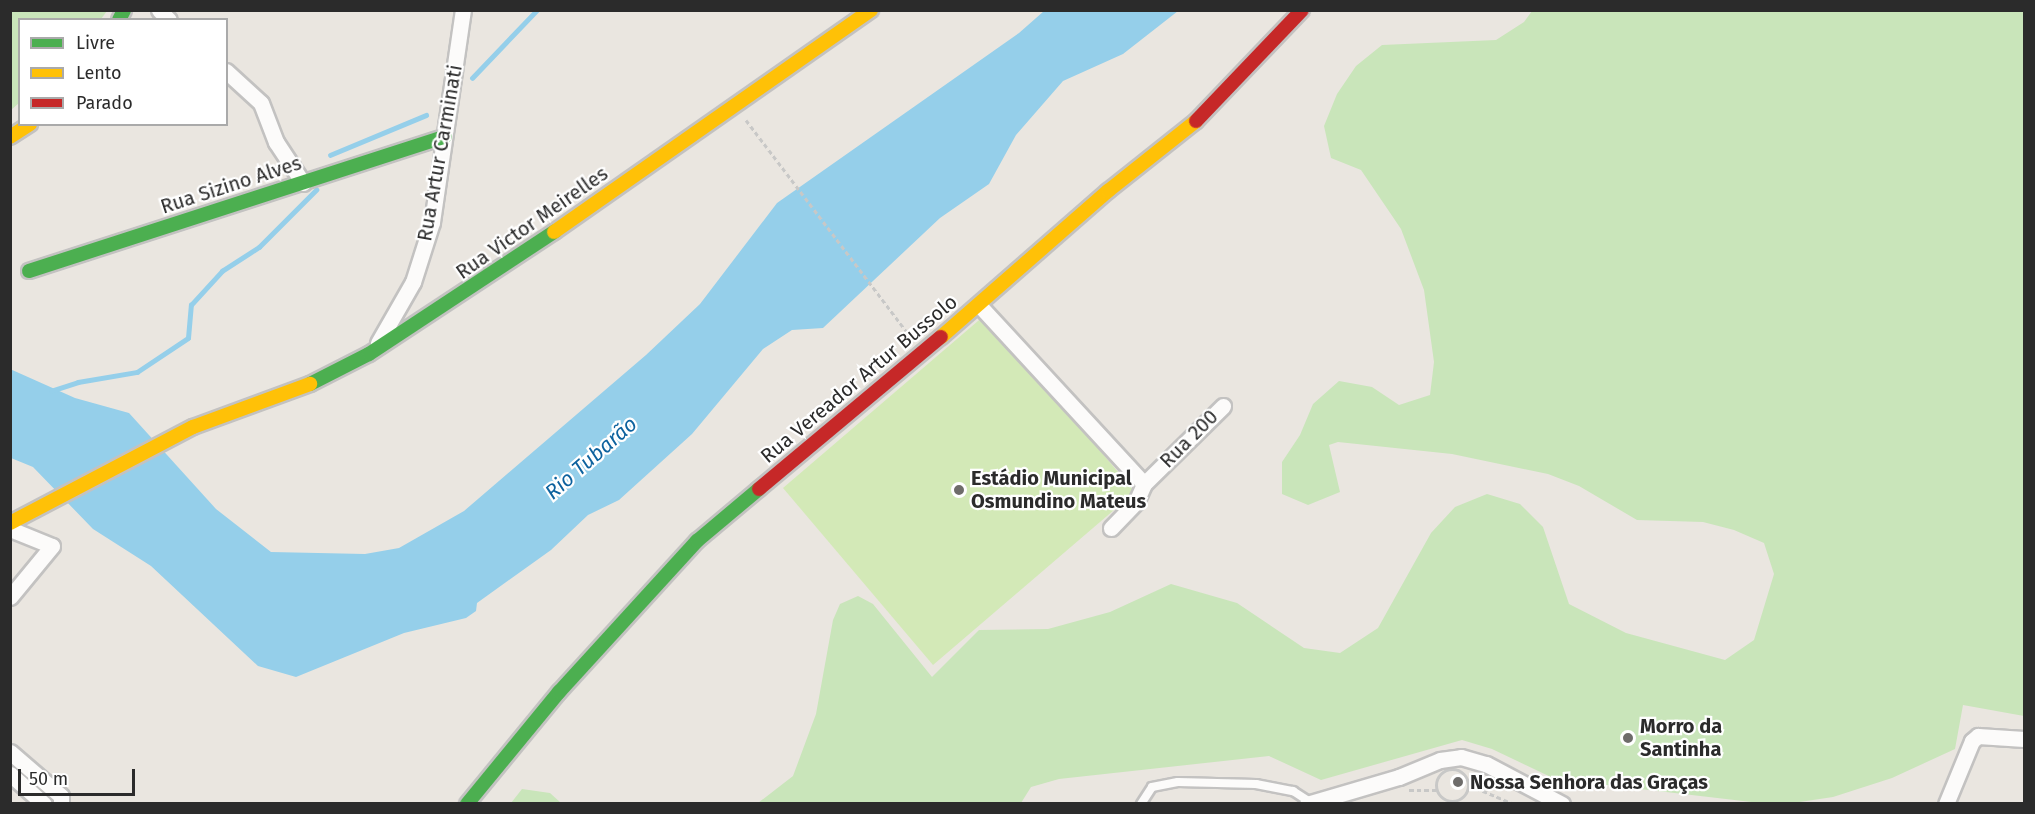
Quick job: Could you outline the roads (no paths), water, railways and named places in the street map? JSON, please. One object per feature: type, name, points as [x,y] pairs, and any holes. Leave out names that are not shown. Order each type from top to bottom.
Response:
[{"type":"street","name":"Rua Artur Carminati","points":[[369,354],[390,328],[413,282],[432,222],[463,10]]},
{"type":"street","name":"Rua Victor Meirelles","points":[[14,523],[194,427],[311,383],[369,354],[476,286],[871,10]]},
{"type":"street","name":"Rua Vereador Artur Bussolo","points":[[467,804],[547,706],[683,554],[979,305],[1108,191],[1191,127],[1302,10]]},
{"type":"street","points":[[228,73],[261,103],[276,142],[303,183]]},
{"type":"street","points":[[10,137],[27,126]]},
{"type":"street","name":"Rua Sizino Alves","points":[[29,271],[445,137]]},
{"type":"street","points":[[979,305],[1144,484]]},
{"type":"street","name":"Rua 200","points":[[1111,528],[1136,502],[1144,484],[1223,406]]},
{"type":"street","points":[[10,597],[52,546],[14,523]]},
{"type":"street","points":[[1946,804],[1972,741],[1978,736],[2025,738]]},
{"type":"street","points":[[44,804],[10,774],[16,757],[61,796],[61,804]]},
{"type":"street","points":[[1308,803],[1399,777],[1440,760],[1461,757],[1486,764],[1562,804]]},
{"type":"lane","points":[[1140,804],[1152,787],[1178,783],[1256,784],[1293,791],[1308,803]]},
{"type":"water","name":"Rio Tubarão","points":[[1044,11],[1178,11],[1123,54],[1063,81],[1016,135],[989,184],[940,218],[823,328],[792,330],[763,349],[692,434],[619,500],[588,515],[551,550],[477,603],[476,611],[466,618],[404,633],[296,677],[258,666],[151,566],[93,529],[33,467],[11,458],[10,369],[75,398],[129,413],[216,509],[271,552],[365,554],[399,548],[464,511],[646,355],[700,304],[777,203],[1019,33]]},
{"type":"waterway","points":[[472,78],[537,10]]},
{"type":"waterway","points":[[330,155],[426,115]]},
{"type":"waterway","points":[[51,391],[78,382],[137,372],[188,338],[191,305],[222,271],[259,247],[316,190]]},
{"type":"place","name":"Estádio Municipal Osmundino Mateus","points":[[959,490]]},
{"type":"place","name":"Morro da Santinha","points":[[1628,738]]},
{"type":"place","name":"Nossa Senhora das Graças","points":[[1458,782]]}]
